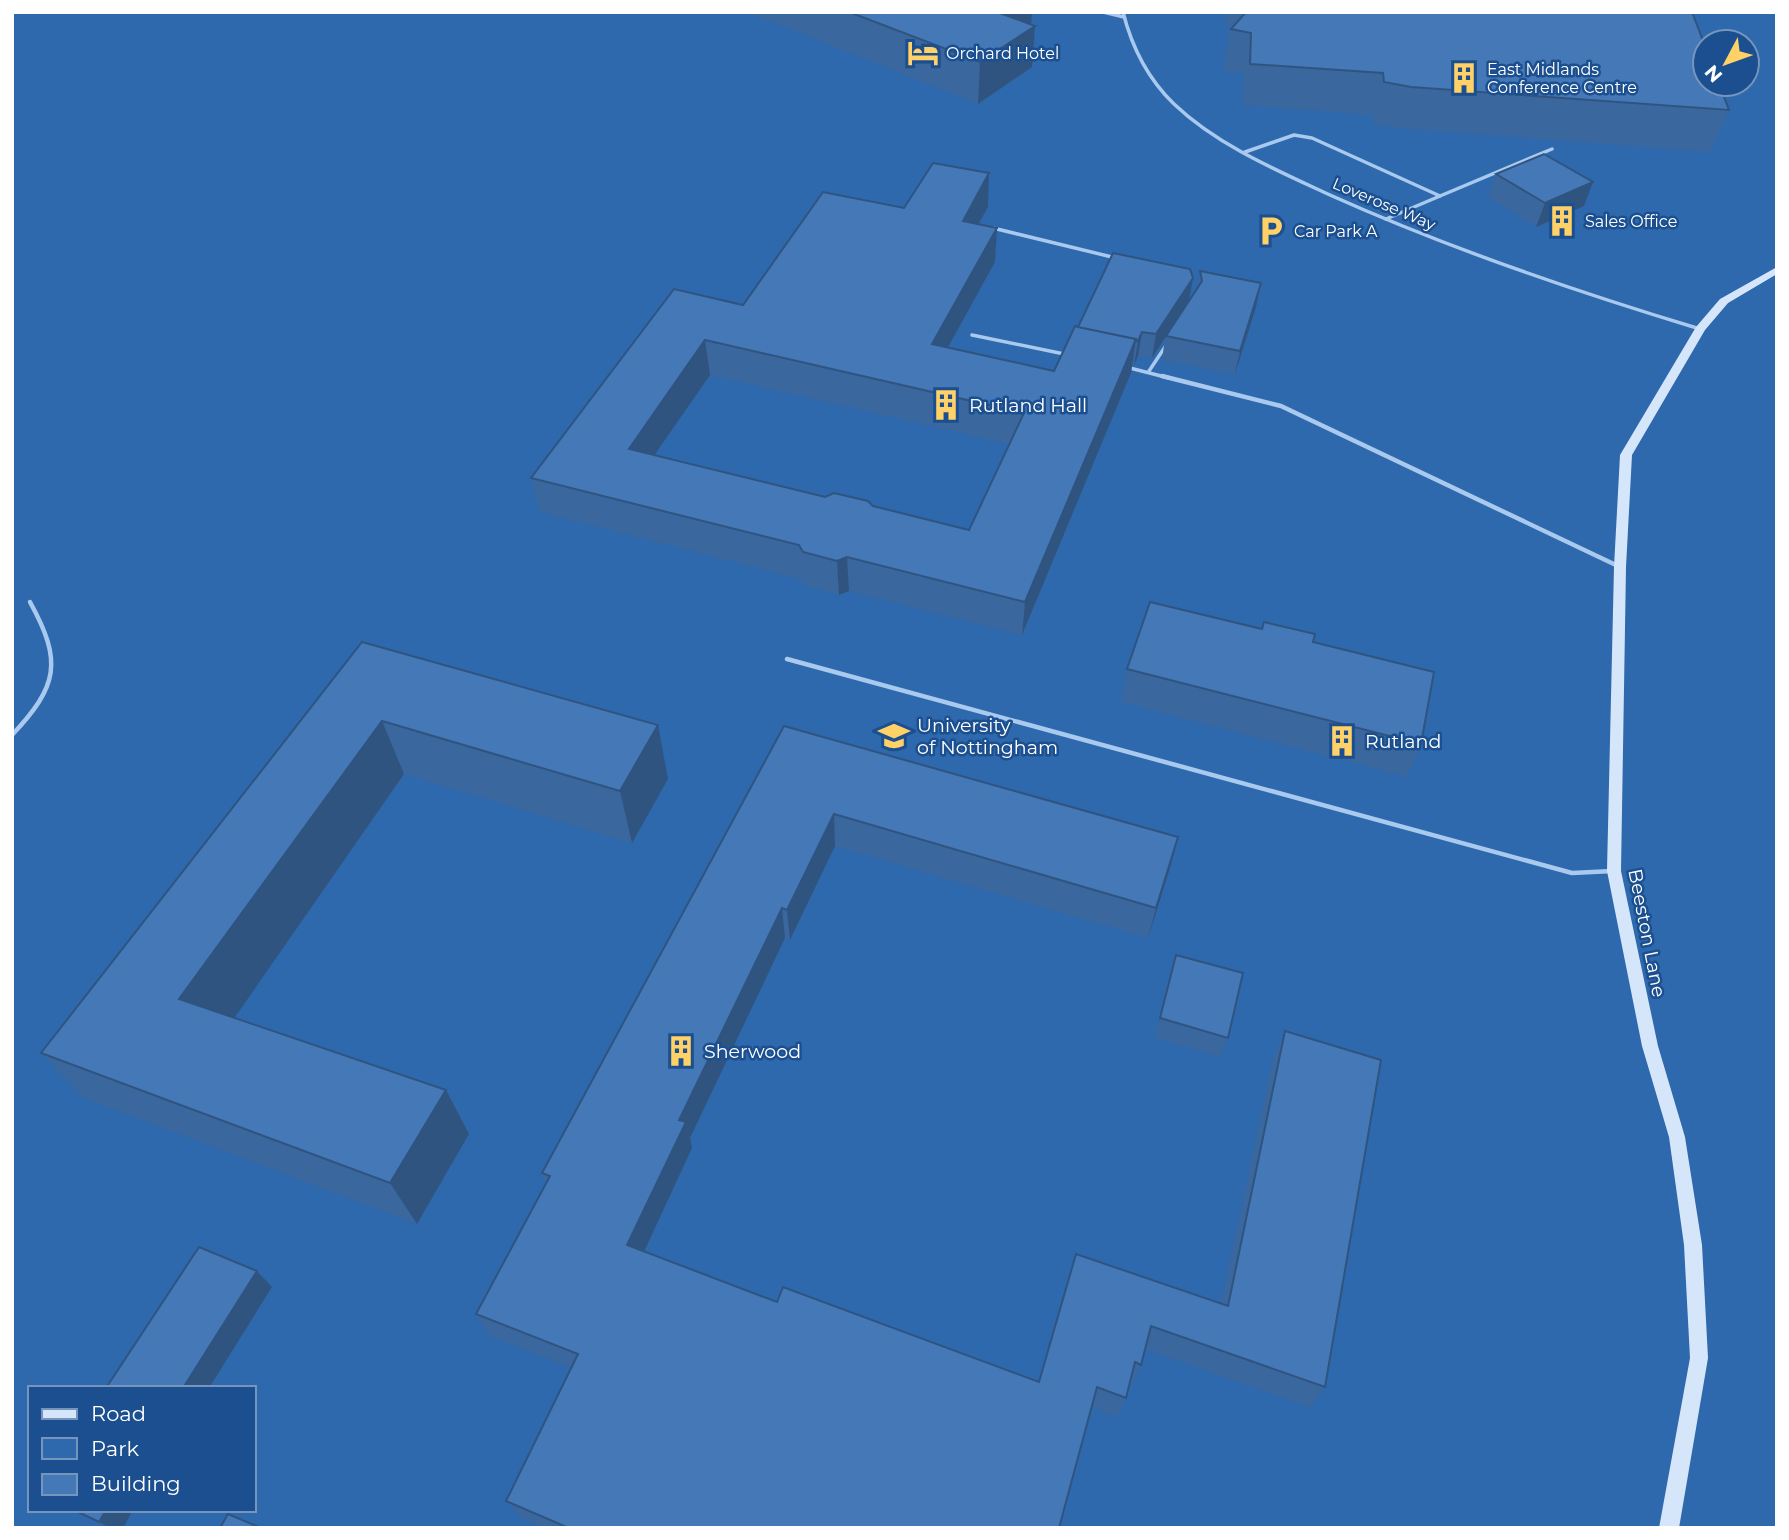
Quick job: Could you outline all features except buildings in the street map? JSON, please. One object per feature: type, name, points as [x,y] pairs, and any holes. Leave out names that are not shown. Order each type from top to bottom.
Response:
[{"type":"street","name":"Beeston Lane","points":[[1669,1528],[1699,1358],[1693,1245],[1677,1137],[1650,1046],[1614,871],[1620,567],[1626,455],[1700,329],[1724,302],[1777,270]]},
{"type":"lane","points":[[1103,12],[1123,15]]},
{"type":"lane","name":"Loverose Way","points":[[1123,15],[1138,61],[1160,89],[1186,113],[1267,165],[1387,219],[1566,289],[1700,329]]},
{"type":"lane","points":[[1245,152],[1294,135],[1312,138],[1440,196]]},
{"type":"lane","points":[[1387,219],[1552,149]]},
{"type":"lane","points":[[993,228],[1126,260]]},
{"type":"lane","points":[[972,335],[1081,358]]},
{"type":"lane","points":[[1149,371],[1171,337]]},
{"type":"lane","points":[[1121,366],[1149,371],[1281,407],[1373,447],[1571,546],[1620,567]]},
{"type":"lane","points":[[12,735],[49,687],[55,656],[47,630],[30,602]]},
{"type":"lane","points":[[787,659],[1572,873],[1614,871]]},
{"type":"green space","name":"University of Nottingham","points":[[12,12],[1777,12],[1777,1528],[12,1528]]},
{"type":"place","name":"Orchard Hotel","points":[[923,53]]},
{"type":"place","name":"East Midlands Conference Centre","points":[[1464,78]]},
{"type":"place","name":"Sales Office","points":[[1562,221]]},
{"type":"place","name":"Car Park A","points":[[1271,231]]},
{"type":"place","name":"Rutland Hall","points":[[946,405]]},
{"type":"place","name":"University of Nottingham","points":[[894,736]]},
{"type":"place","name":"Rutland","points":[[1342,741]]},
{"type":"place","name":"Sherwood","points":[[681,1051]]}]
